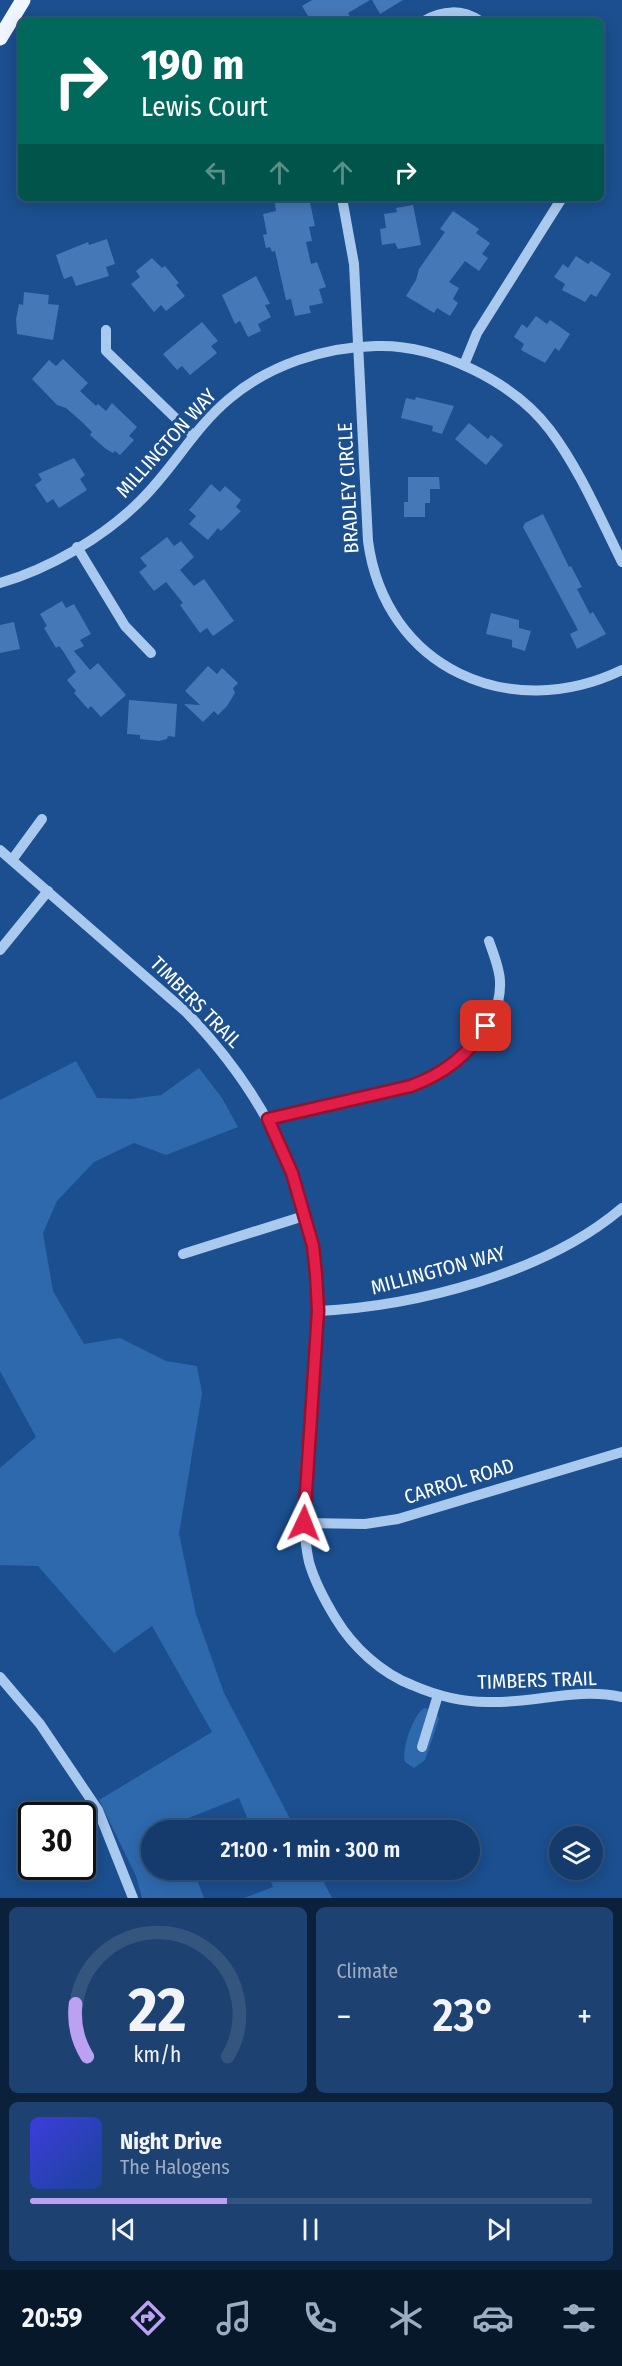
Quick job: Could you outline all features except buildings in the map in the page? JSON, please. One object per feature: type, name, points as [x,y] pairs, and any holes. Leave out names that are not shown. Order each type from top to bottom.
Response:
[{"type":"main road","points":[[0,39],[23,0]]},
{"type":"street","points":[[428,18],[452,12],[467,14],[474,18]]},
{"type":"street","name":"BRADLEY CIRCLE","points":[[343,201],[354,264],[368,541],[371,568],[383,598],[404,629],[432,657],[461,675],[494,687],[533,692],[572,688],[622,670]]},
{"type":"street","points":[[464,365],[477,333],[560,201]]},
{"type":"street","points":[[106,330],[106,351],[193,435]]},
{"type":"street","name":"MILLINGTON WAY","points":[[0,583],[36,569],[77,547],[141,501],[193,435],[231,398],[277,369],[332,351],[377,346],[413,350],[464,365],[514,394],[550,430],[576,473],[622,562]]},
{"type":"street","points":[[77,547],[125,626],[151,653]]},
{"type":"street","points":[[12,860],[42,819]]},
{"type":"street","name":"TIMBERS TRAIL","points":[[0,850],[202,1028],[233,1064],[268,1119],[292,1173],[313,1246],[318,1311],[304,1523],[310,1563],[320,1592],[343,1630],[365,1655],[381,1666],[409,1684],[438,1695],[488,1702],[584,1692],[622,1697]]},
{"type":"street","points":[[0,950],[48,891]]},
{"type":"street","points":[[268,1119],[411,1086],[434,1077],[460,1058],[479,1039],[494,1012],[501,982],[489,941]]},
{"type":"street","name":"MILLINGTON WAY","points":[[318,1311],[357,1309],[468,1285],[507,1272],[539,1260],[586,1236],[622,1208]]},
{"type":"street","points":[[183,1254],[304,1216]]},
{"type":"street","name":"CARROL ROAD","points":[[304,1523],[365,1524],[398,1519],[622,1452]]},
{"type":"street","points":[[0,1677],[40,1724],[98,1809],[133,1898]]},
{"type":"street","points":[[422,1747],[438,1695]]},
{"type":"shaded area","points":[[76,1061],[97,1098],[131,1099],[161,1095],[199,1068],[222,1098],[238,1127],[166,1155],[134,1143],[94,1162],[57,1201],[43,1233],[53,1291],[84,1344],[120,1338],[166,1361],[197,1366],[202,1393],[179,1534],[196,1614],[224,1693],[291,1820],[248,1820],[239,1798],[184,1820],[141,1820],[141,1880],[197,1880],[204,1898],[142,1898],[136,1876],[99,1800],[212,1732],[152,1626],[114,1653],[38,1566],[0,1565],[0,1468],[36,1437],[0,1371],[0,1100]]},
{"type":"shaded area","points":[[424,1708],[436,1711],[439,1719],[425,1760],[414,1768],[405,1762],[406,1741],[412,1725]]},
{"type":"shaded area","points":[[271,1880],[323,1880],[332,1898],[244,1898],[273,1887]]},
{"type":"route","points":[[304,1523],[318,1311],[316,1274],[313,1246],[292,1173],[268,1119],[411,1086],[434,1077],[460,1058],[479,1039],[486,1026]]}]
